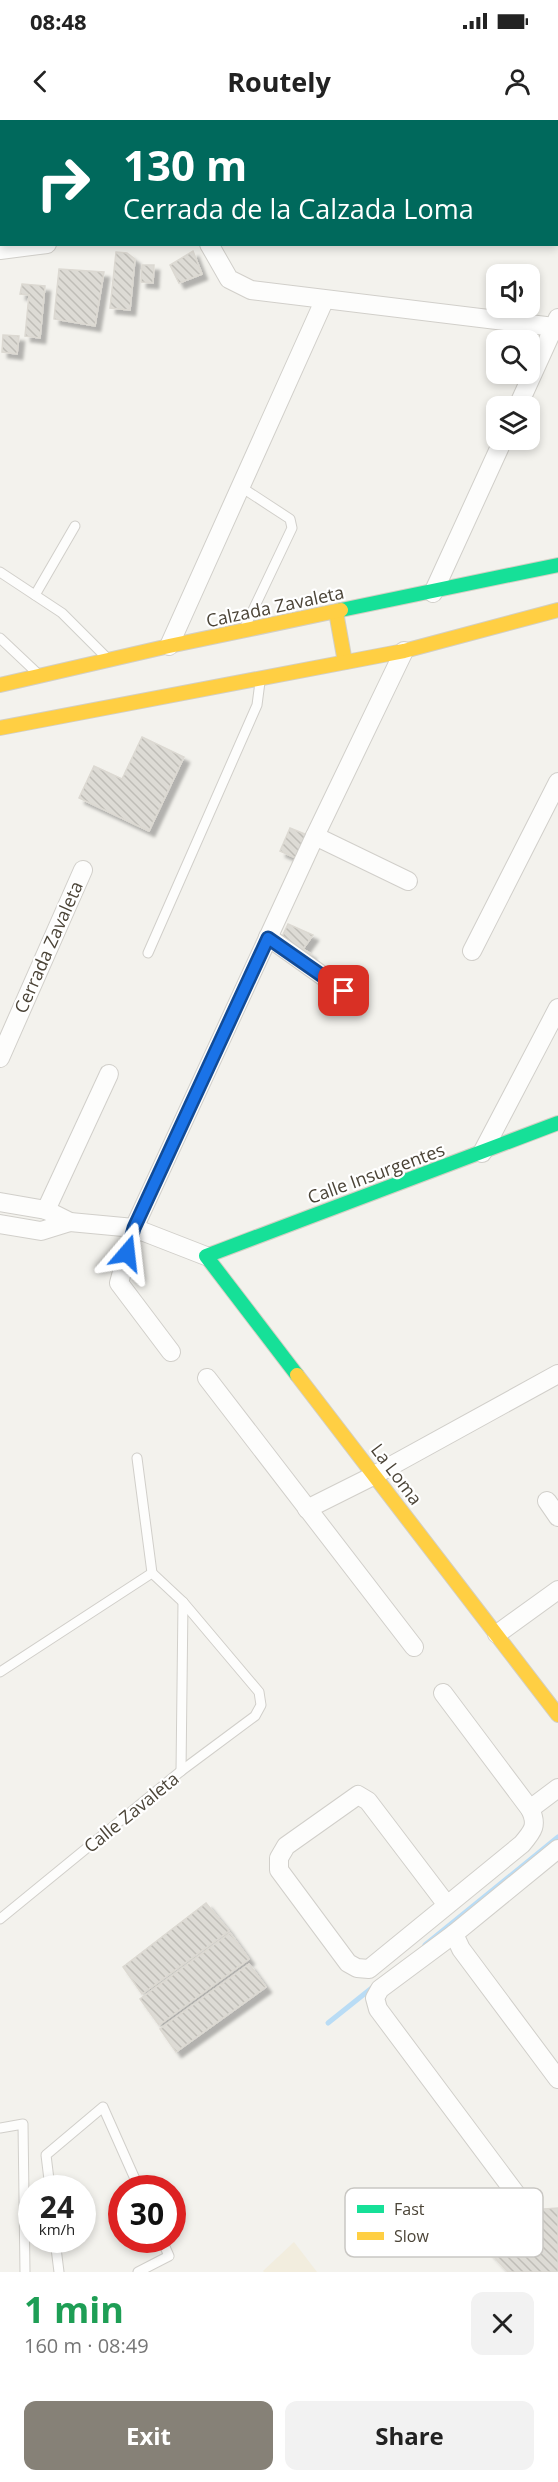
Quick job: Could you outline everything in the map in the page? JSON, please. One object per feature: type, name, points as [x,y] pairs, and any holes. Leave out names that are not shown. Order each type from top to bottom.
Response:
[{"type":"main road","name":"Calzada Zavaleta","points":[[0,685],[169,646],[433,593],[558,565]]},
{"type":"main road","points":[[0,728],[404,651],[558,610]]},
{"type":"main road","points":[[336,612],[345,662]]},
{"type":"main road","name":"Calle Insurgentes","points":[[206,1256],[558,1124]]},
{"type":"main road","name":"La Loma","points":[[206,1256],[558,1715]]},
{"type":"street","points":[[0,250],[31,246]]},
{"type":"street","points":[[210,246],[229,279],[251,290],[324,301],[556,323],[523,396]]},
{"type":"street","points":[[169,646],[324,301]]},
{"type":"street","points":[[433,593],[497,450]]},
{"type":"street","points":[[171,1352],[119,1283],[134,1228],[315,836],[404,651]]},
{"type":"street","points":[[472,951],[558,782]]},
{"type":"street","points":[[315,836],[408,881]]},
{"type":"street","name":"Cerrada Zavaleta","points":[[0,1058],[82,870]]},
{"type":"street","points":[[268,938],[344,991]]},
{"type":"street","points":[[482,1153],[558,1008]]},
{"type":"street","points":[[46,1210],[109,1074]]},
{"type":"street","points":[[0,1202],[46,1210],[70,1222],[134,1228],[206,1256]]},
{"type":"street","points":[[0,1224],[41,1231],[70,1222]]},
{"type":"street","points":[[307,1509],[375,1475],[558,1374]]},
{"type":"street","points":[[207,1378],[414,1647]]},
{"type":"street","points":[[547,1501],[558,1517]]},
{"type":"street","points":[[497,1634],[558,1590]]},
{"type":"street","points":[[443,1693],[530,1809],[536,1821],[534,1830],[522,1844],[369,1969],[357,1968],[348,1963],[279,1870],[279,1858],[286,1846],[358,1795],[368,1801],[447,1905]]},
{"type":"street","points":[[530,1809],[558,1788]]},
{"type":"street","points":[[512,2188],[378,2008],[375,1998],[380,1989],[454,1934],[558,1849]]},
{"type":"street","points":[[454,1934],[461,1949],[558,2079]]},
{"type":"lane","points":[[241,488],[290,519],[292,528],[242,632]]},
{"type":"lane","points":[[35,596],[75,526]]},
{"type":"lane","points":[[0,572],[62,613],[109,660]]},
{"type":"lane","points":[[0,638],[40,676]]},
{"type":"lane","points":[[148,953],[257,705],[260,679]]},
{"type":"lane","points":[[137,1458],[152,1573],[183,1602],[181,1771]]},
{"type":"lane","points":[[0,1672],[152,1573]]},
{"type":"lane","name":"Calle Zavaleta","points":[[0,1919],[181,1771],[255,1716],[261,1705],[259,1692],[183,1602]]},
{"type":"lane","points":[[48,2175],[46,2155],[103,2107],[133,2175]]},
{"type":"lane","points":[[0,2128],[23,2124],[25,2272]]},
{"type":"lane","points":[[56,2253],[58,2272]]},
{"type":"lane","points":[[138,2272],[169,2256],[168,2253]]},
{"type":"shaded area","points":[[294,2242],[317,2272],[263,2271]]},
{"type":"building","points":[[193,251],[202,274],[179,283],[170,265]]},
{"type":"building","points":[[116,252],[127,253],[135,259],[130,310],[110,308]]},
{"type":"building","points":[[142,265],[154,265],[153,283],[141,282]]},
{"type":"building","points":[[59,269],[104,272],[95,326],[54,319]]},
{"type":"building","points":[[22,284],[45,286],[40,338],[25,336],[29,295],[20,294]]},
{"type":"building","points":[[3,335],[19,336],[17,354],[2,352]]},
{"type":"building","points":[[142,737],[184,757],[149,831],[79,798],[94,766],[122,779]]},
{"type":"building","points":[[290,828],[307,835],[296,858],[280,851]]},
{"type":"building","points":[[288,924],[313,935],[303,949],[311,954],[306,961],[280,941]]},
{"type":"building","points":[[206,1903],[229,1931],[142,1994],[123,1967]]},
{"type":"building","points":[[230,1933],[249,1959],[159,2025],[140,1999]]},
{"type":"building","points":[[249,1964],[266,1987],[176,2052],[160,2029]]},
{"type":"building","points":[[558,2208],[558,2272],[508,2272],[494,2257],[543,2257],[543,2209]]},
{"type":"waterway","points":[[425,1945],[558,1837]]},
{"type":"waterway","points":[[328,2023],[373,1987]]},
{"type":"traffic: fast","points":[[341,610],[558,565]]},
{"type":"traffic: fast","points":[[297,1375],[206,1256],[558,1123]]},
{"type":"traffic: slow","points":[[0,685],[341,610]]},
{"type":"traffic: slow","points":[[0,728],[404,651],[558,610]]},
{"type":"traffic: slow","points":[[336,612],[345,662]]},
{"type":"traffic: slow","points":[[297,1375],[558,1715]]},
{"type":"route","points":[[127,1253],[134,1228],[268,938],[344,991]]}]
